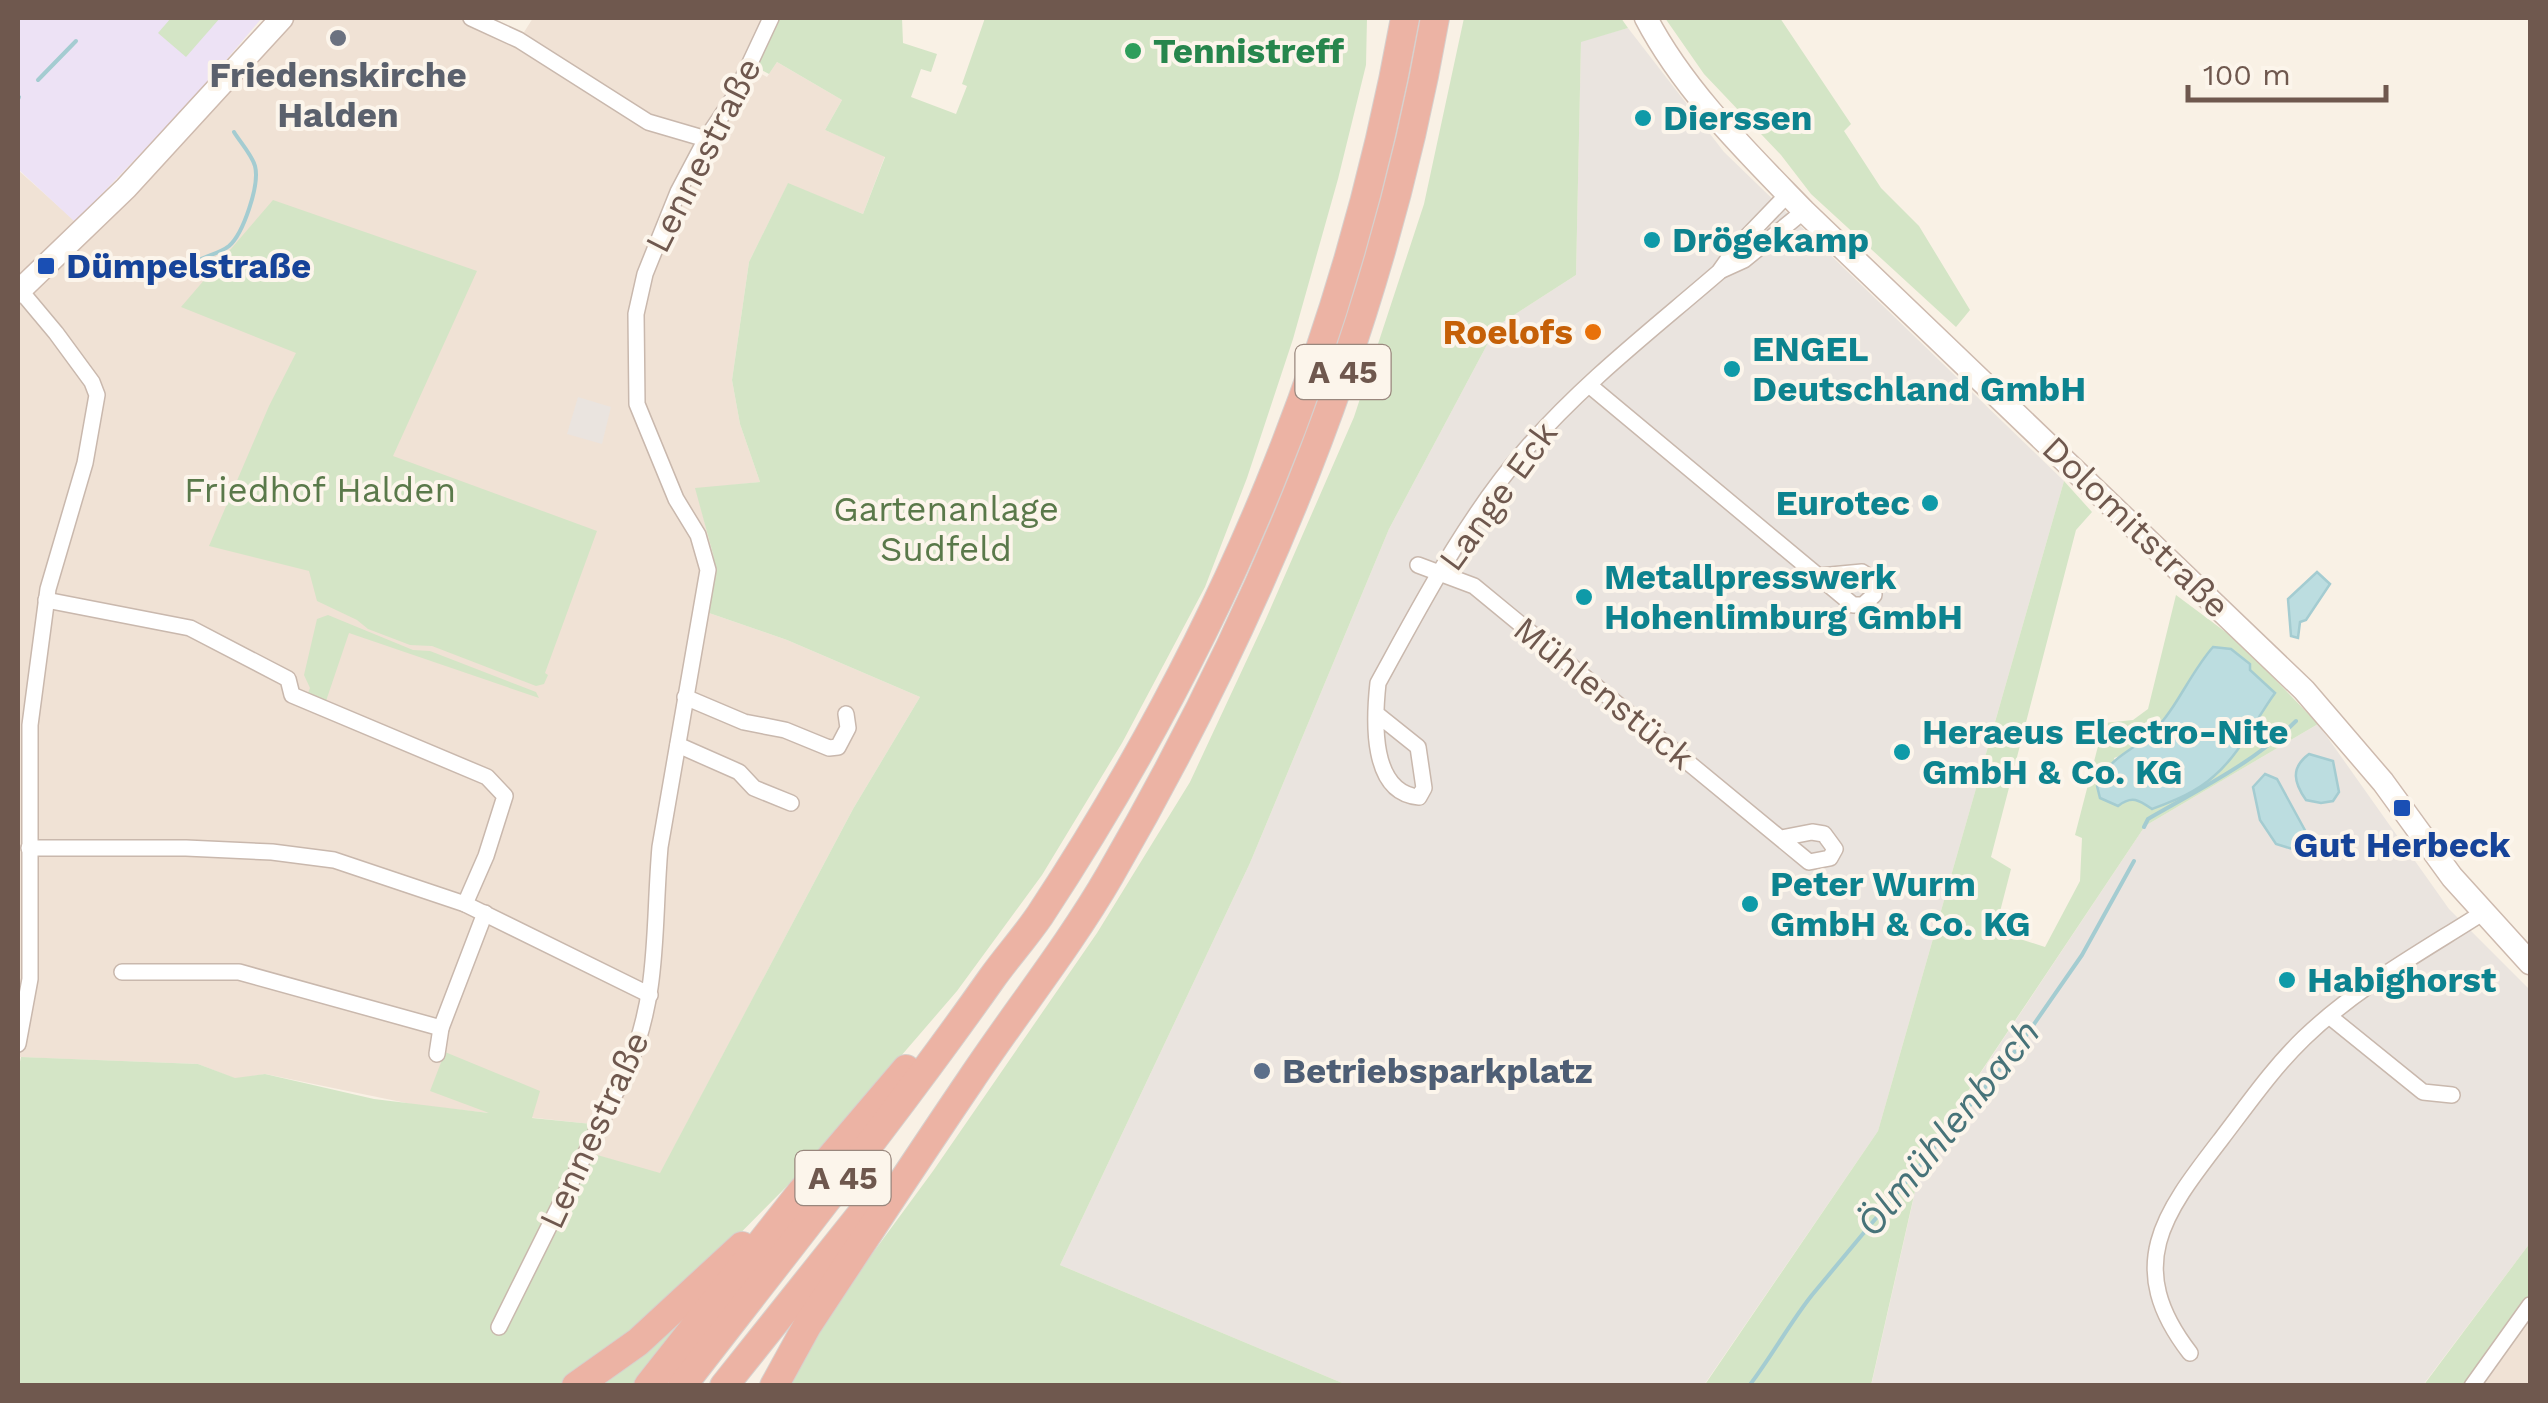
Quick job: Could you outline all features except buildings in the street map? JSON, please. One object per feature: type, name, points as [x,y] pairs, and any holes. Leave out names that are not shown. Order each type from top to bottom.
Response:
[{"type":"highway","name":"A 45","points":[[682,1386],[878,1134],[1038,919],[1174,694],[1266,499],[1302,406],[1359,229],[1389,106],[1405,18]]},
{"type":"highway","name":"A 45","points":[[724,1386],[970,1080],[1109,878],[1208,694],[1296,499],[1376,274],[1411,140],[1435,18]]},
{"type":"highway","points":[[648,1386],[802,1191],[1000,967]]},
{"type":"highway","points":[[760,1386],[807,1326],[970,1080]]},
{"type":"highway","points":[[576,1386],[638,1342],[802,1191]]},
{"type":"highway","points":[[774,1386],[807,1326]]},
{"type":"street","points":[[18,1044],[30,979],[30,725],[46,600],[86,463],[97,396],[82,368],[18,291],[126,188],[282,18]]},
{"type":"street","points":[[471,18],[519,40],[648,122],[706,138]]},
{"type":"street","name":"Lennestraße","points":[[499,1327],[627,1070],[650,995],[655,968],[655,887],[708,570],[698,535],[660,464],[637,404],[636,326],[652,253],[678,192],[706,138],[734,97],[772,18]]},
{"type":"street","name":"Dolomitstraße","points":[[1646,18],[1684,77],[1796,202],[2304,690],[2383,782],[2452,877],[2530,962]]},
{"type":"street","name":"Lange Eck","points":[[1378,716],[1418,747],[1424,788],[1419,797],[1409,796],[1390,784],[1382,770],[1378,716],[1378,684],[1441,572],[1523,452],[1589,384],[1719,272],[1736,248],[1796,202]]},
{"type":"street","name":"Lange Eck","points":[[1719,272],[1744,260],[1796,202]]},
{"type":"street","points":[[1589,384],[1820,576]]},
{"type":"street","name":"Mühlenstück","points":[[1418,565],[1474,586],[1781,838]]},
{"type":"street","points":[[46,600],[200,632],[288,679],[292,695],[487,776],[505,796],[482,867],[465,904]]},
{"type":"street","points":[[684,696],[744,722],[786,730],[828,748],[838,746],[848,728],[846,714]]},
{"type":"street","points":[[678,746],[739,772],[754,788],[791,803]]},
{"type":"street","points":[[29,848],[186,848],[334,860],[465,904],[650,995]]},
{"type":"street","points":[[2190,1352],[2168,1324],[2155,1266],[2162,1228],[2178,1195],[2278,1065],[2329,1016],[2484,912]]},
{"type":"street","points":[[437,1054],[441,1028],[485,914]]},
{"type":"street","points":[[122,972],[239,972],[441,1028]]},
{"type":"street","points":[[2329,1016],[2422,1092],[2452,1095]]},
{"type":"street","points":[[2472,1386],[2528,1313]]},
{"type":"shaded area","points":[[18,18],[262,18],[192,100],[75,222],[18,169]]},
{"type":"shaded area","points":[[282,18],[471,18],[519,40],[533,18],[771,18],[749,67],[767,77],[777,62],[842,100],[825,130],[885,156],[863,214],[788,184],[749,262],[732,380],[740,424],[760,482],[696,489],[715,572],[709,613],[787,640],[920,697],[853,809],[660,1174],[579,1150],[591,1124],[416,1105],[265,1074],[236,1079],[198,1064],[18,1057],[18,170],[85,230]]},
{"type":"shaded area","points":[[1628,28],[1724,152],[2064,481],[1878,1131],[1704,1385],[1347,1385],[1060,1265],[1250,863],[1389,529],[1497,326],[1576,275],[1581,41]]},
{"type":"shaded area","points":[[578,397],[611,407],[602,444],[567,434]]},
{"type":"shaded area","points":[[2318,724],[2449,909],[2530,990],[2530,1243],[2423,1385],[1871,1386],[1922,1161],[2145,826]]},
{"type":"shaded area","points":[[2520,1309],[2530,1312],[2530,1385],[2463,1386]]},
{"type":"green space","points":[[171,18],[220,18],[186,57],[158,33]]},
{"type":"green space","name":"Gartenanlage Sudfeld","points":[[777,18],[902,18],[903,43],[937,54],[931,72],[921,69],[911,97],[956,114],[985,18],[1367,18],[1366,65],[1338,179],[1293,339],[1247,478],[1205,587],[1122,743],[1042,875],[957,991],[801,1172],[685,1289],[586,1371],[558,1385],[18,1386],[21,1057],[198,1064],[235,1078],[265,1074],[374,1099],[489,1113],[430,1091],[445,1052],[540,1091],[532,1118],[592,1124],[580,1150],[660,1173],[853,809],[920,697],[787,640],[709,613],[715,572],[713,554],[695,488],[760,482],[740,424],[732,380],[749,262],[788,183],[863,214],[885,157],[825,130],[842,100],[777,62],[769,74],[754,66]]},
{"type":"green space","points":[[1464,18],[1621,18],[1628,28],[1581,42],[1576,275],[1497,326],[1389,529],[1250,863],[1060,1265],[1347,1385],[780,1386],[792,1363],[933,1171],[1097,933],[1190,782],[1354,417],[1424,204]]},
{"type":"green space","points":[[1665,18],[1780,18],[1851,124],[1844,131],[1881,188],[1919,226],[1970,310],[1956,327],[1811,194],[1781,155],[1704,74]]},
{"type":"green space","name":"Friedhof Halden","points":[[273,200],[477,271],[393,456],[597,531],[544,684],[536,686],[432,646],[410,645],[368,629],[317,601],[309,571],[209,546],[296,353],[181,307]]},
{"type":"green space","points":[[2064,481],[2092,512],[2076,530],[1991,857],[2011,869],[1995,931],[2045,947],[2080,881],[2082,838],[2075,835],[2104,723],[2133,720],[2148,709],[2176,595],[2239,642],[2318,724],[2145,826],[1922,1160],[1871,1385],[1704,1386],[1878,1131]],"holes":[[[2213,647],[2238,745],[2201,784],[2152,809],[2138,799],[2128,799],[2114,758],[2131,750],[2159,726]]]},
{"type":"green space","points":[[328,615],[413,650],[430,651],[536,692],[539,698],[349,633],[325,704],[306,698],[310,688],[304,675],[317,619]]},
{"type":"green space","points":[[2530,1243],[2530,1294],[2463,1385],[2423,1386]]},
{"type":"green space","points":[[729,1268],[636,1385],[601,1386],[648,1348]]},
{"type":"water","points":[[2317,572],[2330,584],[2306,620],[2300,622],[2298,638],[2291,636],[2288,599]]},
{"type":"water","points":[[2213,647],[2231,649],[2275,693],[2239,747],[2207,782],[2152,809],[2135,800],[2118,806],[2100,798],[2097,786],[2109,767],[2162,723]]},
{"type":"water","points":[[2309,754],[2333,761],[2339,792],[2333,801],[2306,800],[2299,788],[2297,770]]},
{"type":"water","points":[[2265,774],[2277,779],[2307,834],[2307,842],[2296,850],[2276,844],[2260,820],[2253,787]]},
{"type":"waterway","points":[[38,80],[76,41]]},
{"type":"waterway","points":[[187,267],[229,246],[249,209],[255,166],[234,132]]},
{"type":"waterway","name":"Ölmühlenbach","points":[[2144,827],[2148,819],[2244,762],[2296,721]]},
{"type":"waterway","name":"Ölmühlenbach","points":[[1749,1386],[1812,1295],[2016,1050],[2082,955],[2134,861]]},
{"type":"place","name":"Friedenskirche Halden","points":[[338,38]]},
{"type":"place","name":"Tennistreff","points":[[1133,51]]},
{"type":"place","name":"Dierssen","points":[[1643,118]]},
{"type":"place","name":"Drögekamp","points":[[1652,240]]},
{"type":"place","name":"Dümpelstraße","points":[[46,266]]},
{"type":"place","name":"Roelofs","points":[[1593,332]]},
{"type":"place","name":"ENGEL Deutschland GmbH","points":[[1732,369]]},
{"type":"place","name":"Eurotec","points":[[1930,503]]},
{"type":"place","name":"Metallpresswerk Hohenlimburg GmbH","points":[[1584,597]]},
{"type":"place","name":"Heraeus Electro-Nite GmbH & Co. KG","points":[[1902,752]]},
{"type":"place","name":"Gut Herbeck","points":[[2402,808]]},
{"type":"place","name":"Peter Wurm GmbH & Co. KG","points":[[1750,904]]},
{"type":"place","name":"Habighorst","points":[[2287,980]]},
{"type":"place","name":"Betriebsparkplatz","points":[[1262,1071]]}]
